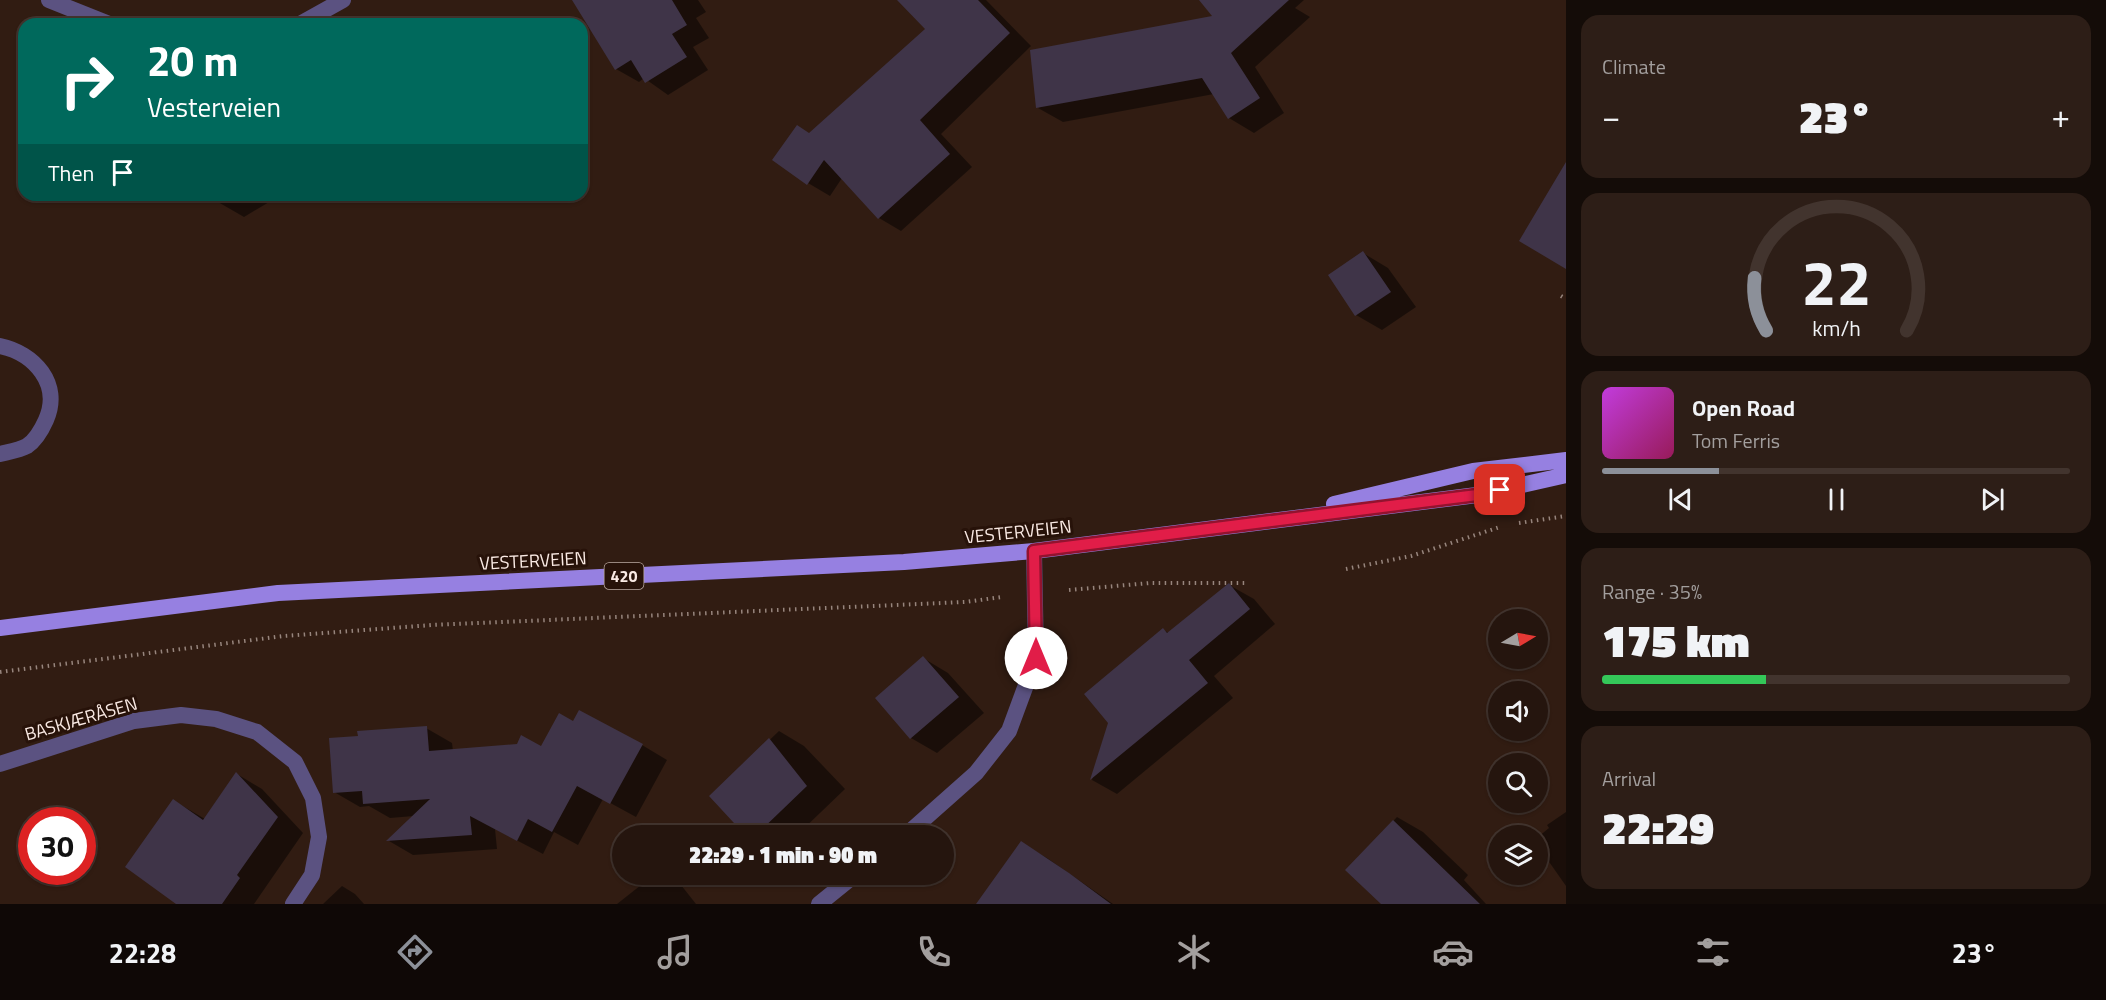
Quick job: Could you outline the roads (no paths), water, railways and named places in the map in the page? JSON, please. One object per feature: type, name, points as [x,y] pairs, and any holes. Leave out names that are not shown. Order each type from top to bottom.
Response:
[{"type":"main road","name":"VESTERVEIEN","points":[[1249,524],[1473,471],[1566,460]]},
{"type":"main road","name":"VESTERVEIEN","points":[[0,628],[278,593],[904,562],[1034,551],[1477,495],[1566,475]]},
{"type":"street","points":[[49,0],[94,18]]},
{"type":"street","points":[[311,18],[343,0]]},
{"type":"street","points":[[0,346],[17,350],[35,362],[48,382],[51,408],[41,431],[26,446],[0,454]]},
{"type":"street","points":[[917,825],[976,773],[1009,731],[1036,658],[1037,592],[1034,551]]},
{"type":"street","name":"BASKJÆRÅSEN","points":[[0,764],[134,722],[181,715],[216,719],[257,732],[295,762],[313,798],[319,837],[312,875],[293,904]]},
{"type":"street","points":[[819,904],[842,885]]}]
